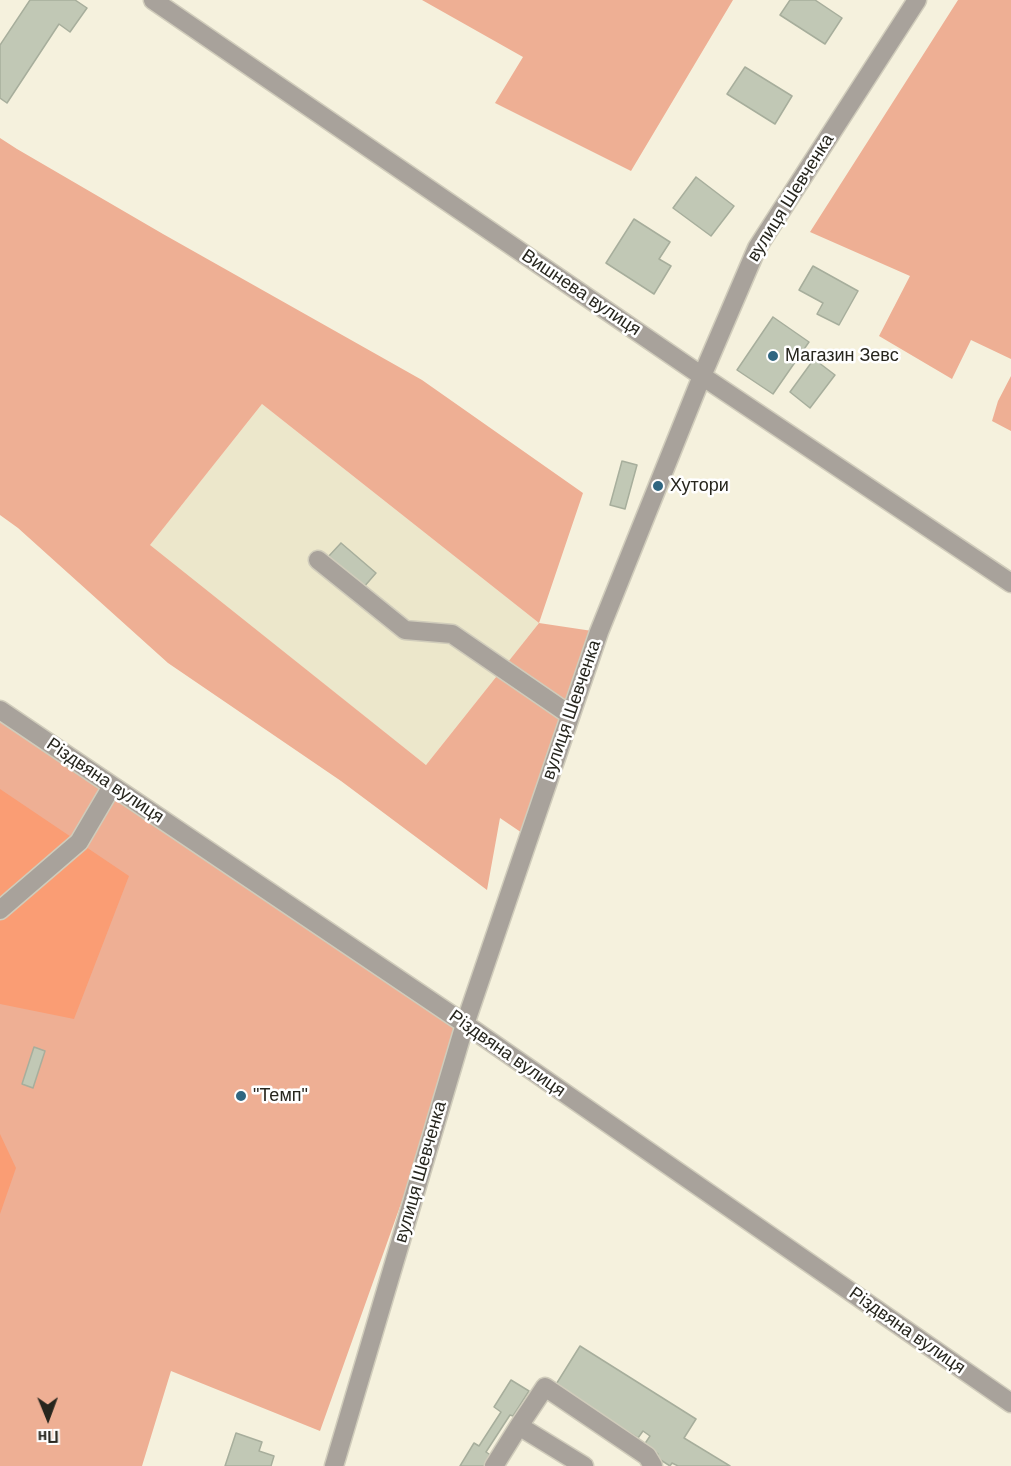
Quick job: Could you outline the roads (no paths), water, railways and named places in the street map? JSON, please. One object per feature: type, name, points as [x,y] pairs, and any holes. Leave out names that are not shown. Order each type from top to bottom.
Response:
[{"type":"street","name":"Вишнева вулиця","points":[[153,0],[702,376],[1011,583]]},
{"type":"street","name":"вулиця Шевченка","points":[[338,1464],[465,1024],[604,621],[702,376],[757,248],[917,0]]},
{"type":"street","points":[[318,560],[405,630],[452,634],[570,715]]},
{"type":"street","name":"Різдвяна вулиця","points":[[0,710],[465,1024],[1011,1403]]},
{"type":"street","points":[[0,910],[79,842],[112,786]]},
{"type":"street","points":[[494,1466],[545,1387],[647,1456],[653,1466]]},
{"type":"street","points":[[519,1426],[584,1466]]},
{"type":"place","name":"Магазин Зевс","points":[[773,356]]},
{"type":"place","name":"Хутори","points":[[658,486]]},
{"type":"place","name":"\"Темп\"","points":[[241,1096]]}]
